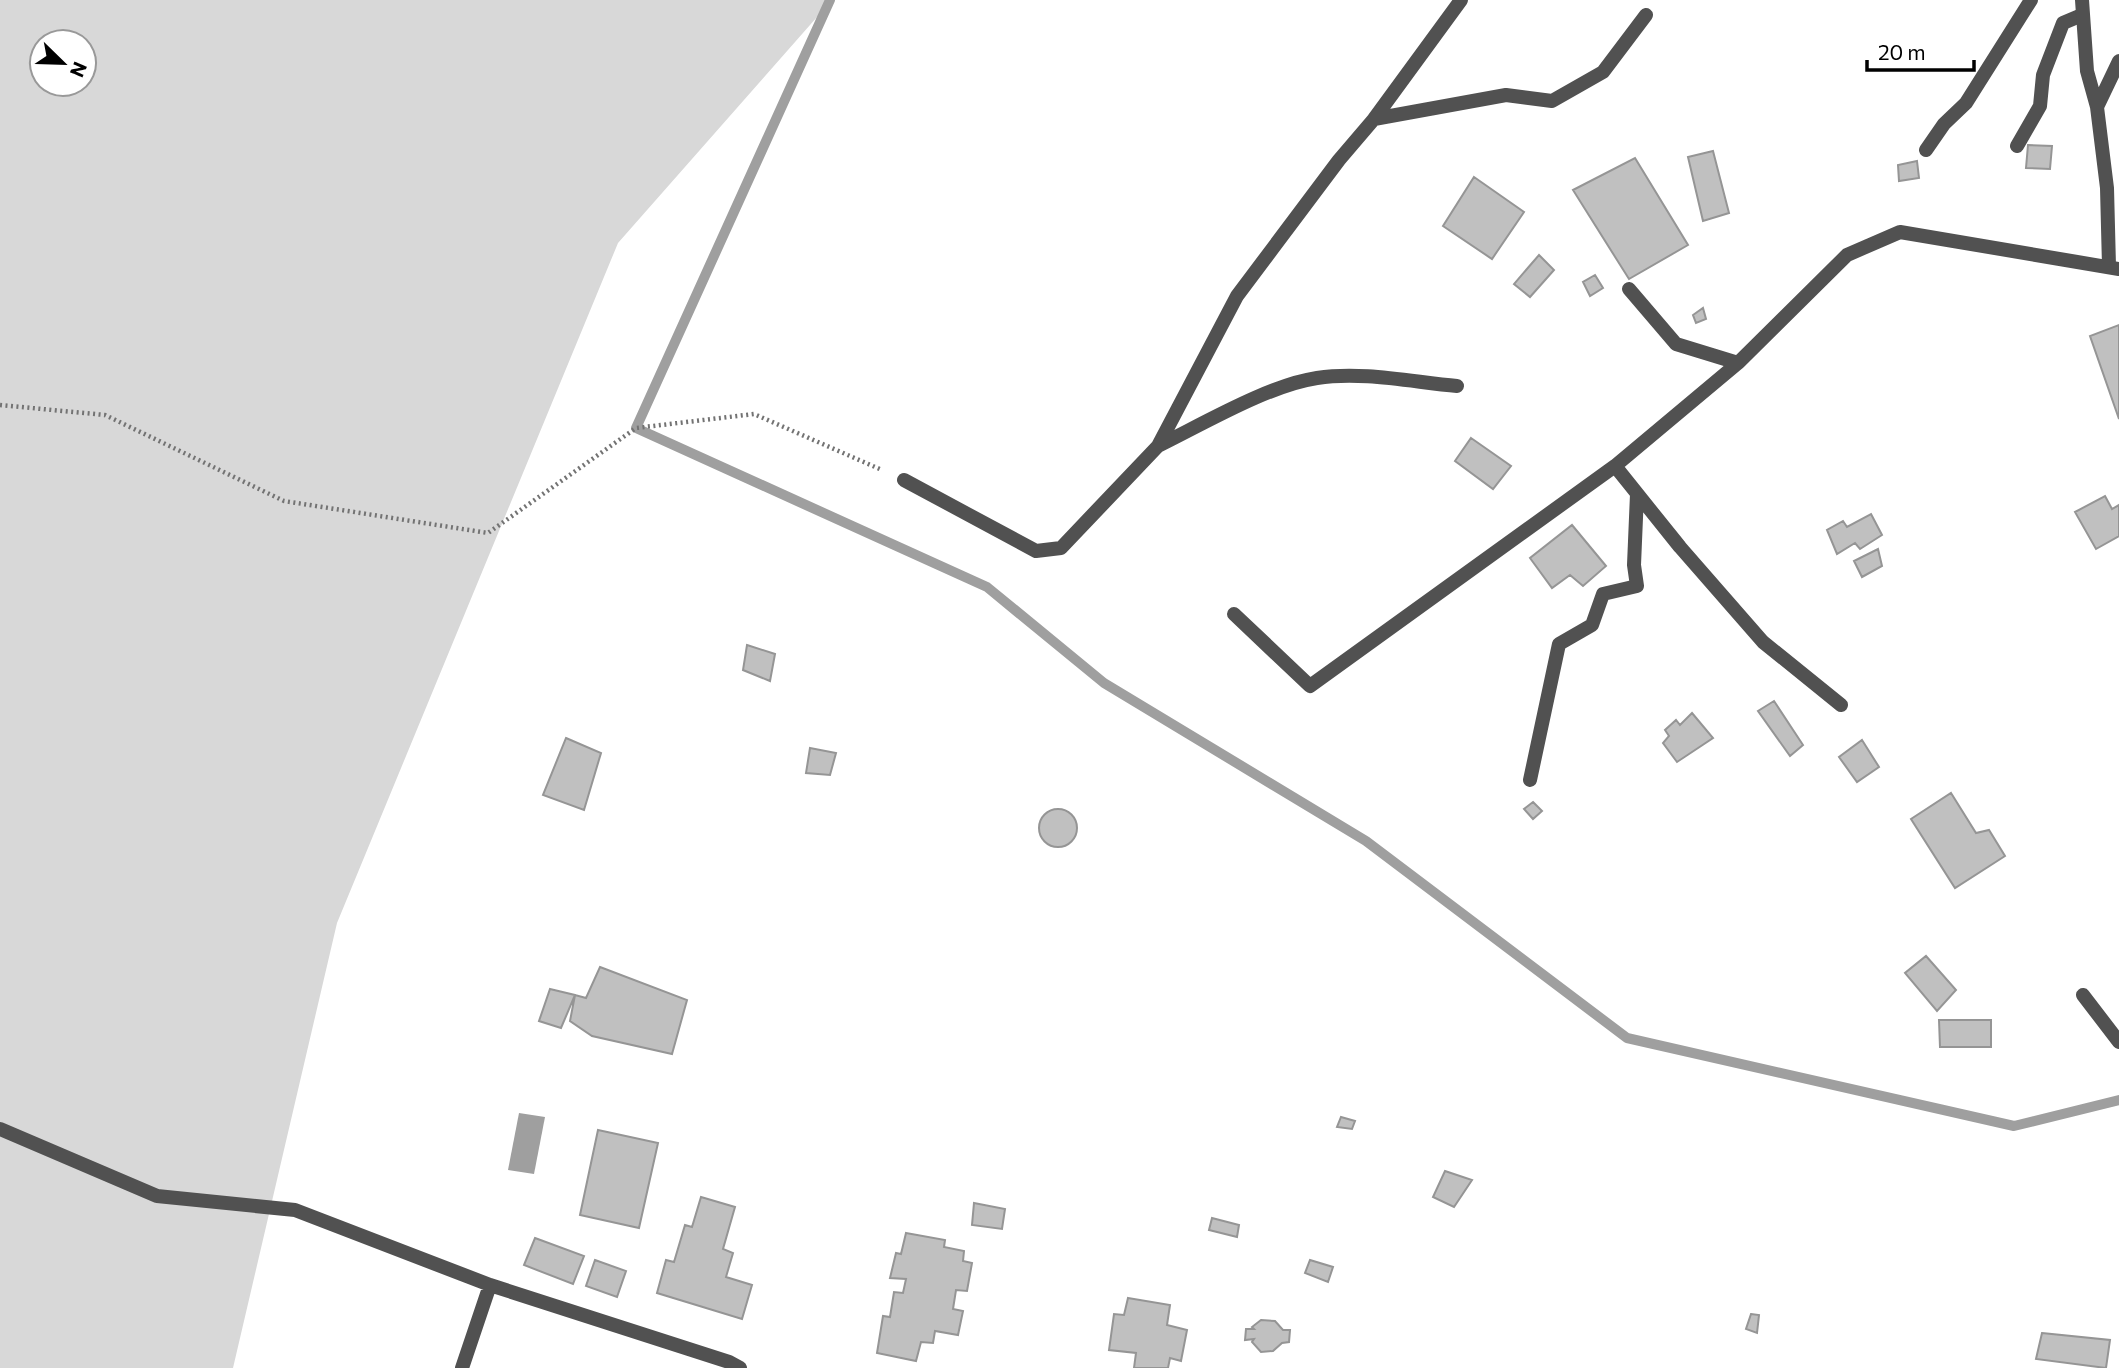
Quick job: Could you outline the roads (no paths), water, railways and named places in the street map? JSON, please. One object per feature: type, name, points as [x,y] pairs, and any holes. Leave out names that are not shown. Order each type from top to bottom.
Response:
[{"type":"street","points":[[904,480],[1036,551],[1061,548],[1158,446],[1237,296],[1339,160],[1374,119],[1461,0]]},
{"type":"street","points":[[1926,150],[1944,124],[1966,103],[2031,0]]},
{"type":"street","points":[[1234,614],[1310,686],[1615,466],[1738,363],[1847,255],[1900,232],[2114,268],[2097,107],[2087,71],[2082,7]]},
{"type":"street","points":[[2017,146],[2040,106],[2043,75],[2063,23],[2082,7]]},
{"type":"street","points":[[1374,119],[1506,95],[1552,101],[1603,72],[1646,15]]},
{"type":"street","points":[[2097,107],[2119,61]]},
{"type":"street","points":[[1629,289],[1676,344],[1738,363]]},
{"type":"street","points":[[1158,446],[1272,391],[1316,378],[1360,377],[1457,386]]},
{"type":"street","points":[[1615,466],[1680,547],[1763,642],[1841,705]]},
{"type":"street","points":[[1530,780],[1559,644],[1592,625],[1603,594],[1637,586],[1634,565],[1637,494]]},
{"type":"street","points":[[2083,995],[2119,1042]]},
{"type":"street","points":[[0,1129],[157,1196],[295,1210],[490,1285],[730,1362],[740,1368]]},
{"type":"street","points":[[462,1368],[490,1285]]},
{"type":"waterway","points":[[830,0],[636,428],[987,587],[1104,683],[1366,841],[1627,1038],[2014,1126],[2119,1100]]}]
